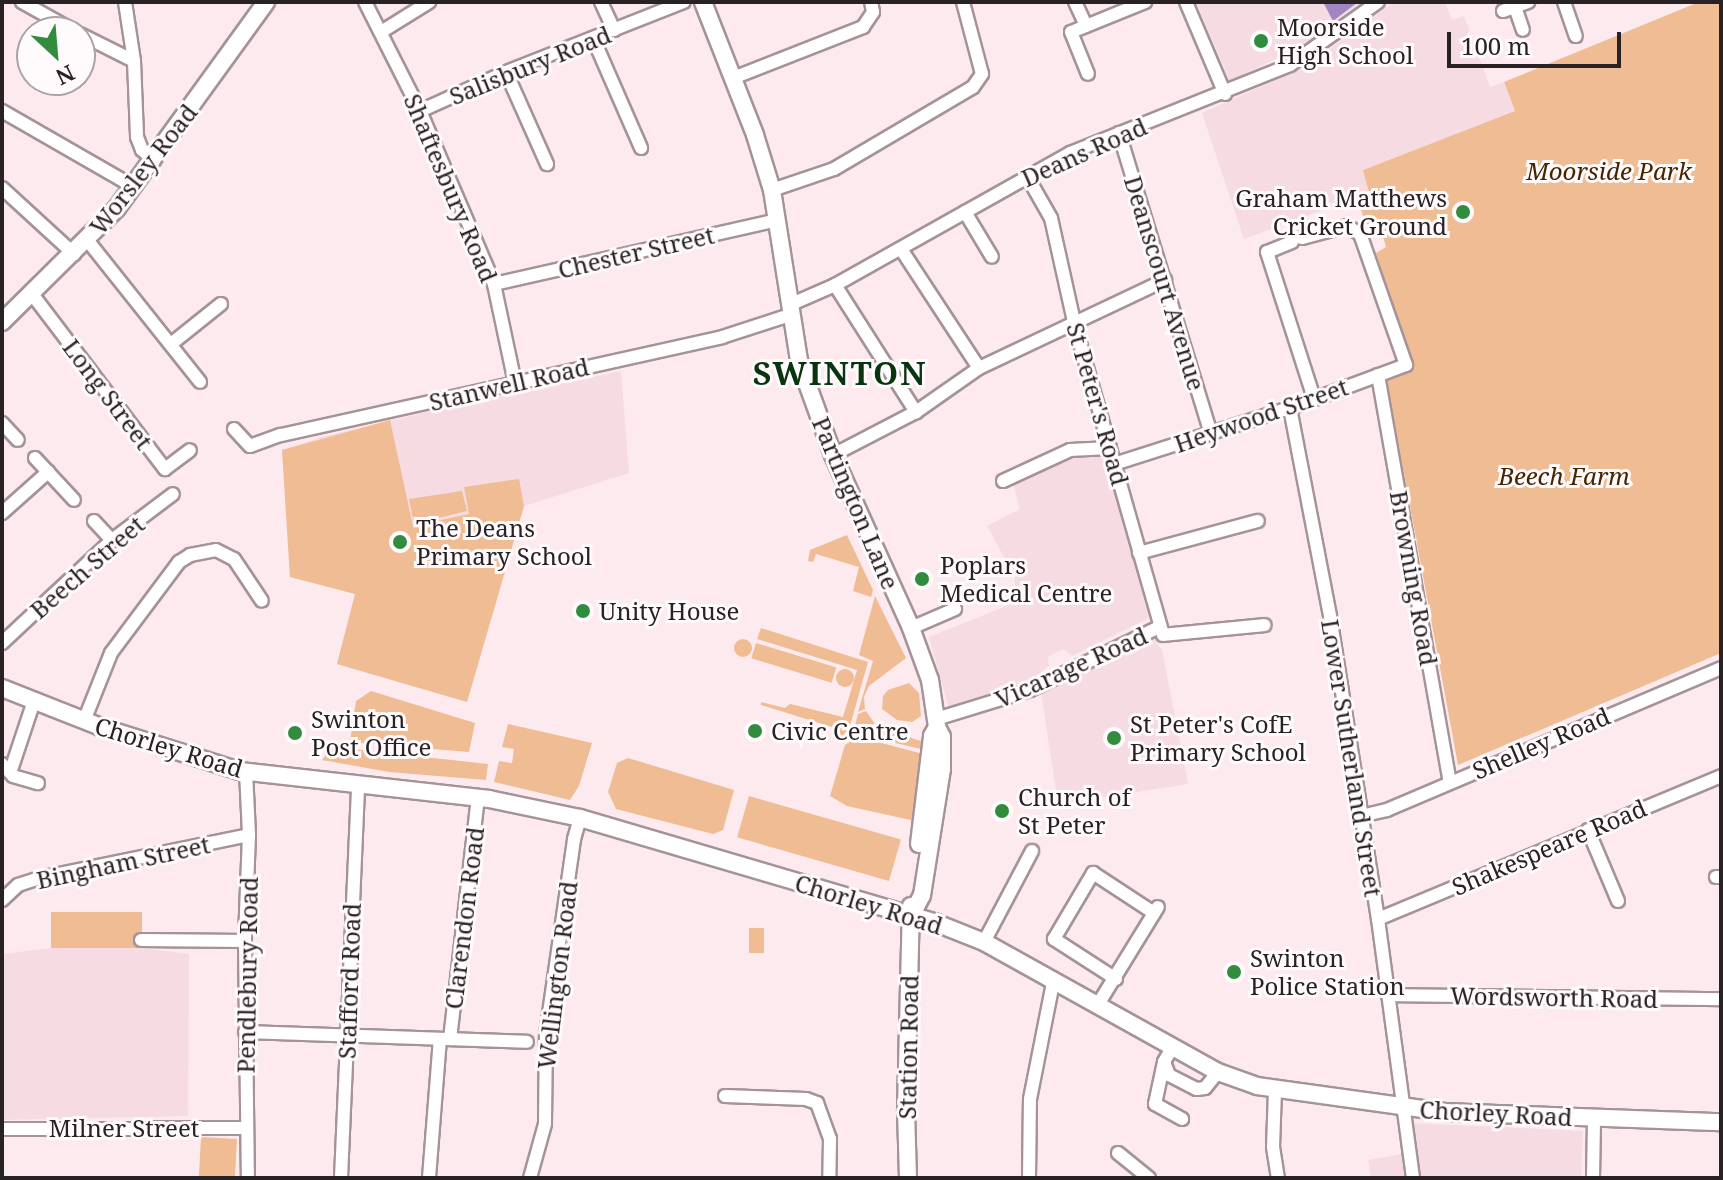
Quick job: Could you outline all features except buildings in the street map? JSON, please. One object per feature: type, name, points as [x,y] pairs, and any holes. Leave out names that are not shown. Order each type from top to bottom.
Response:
[{"type":"main road","name":"Worsley Road","points":[[2,322],[88,241],[134,187],[266,2]]},
{"type":"main road","name":"Partington Lane","points":[[703,2],[772,190],[799,361],[833,455],[911,628],[930,680],[943,747],[942,769],[922,895],[912,915]]},
{"type":"main road","name":"Chorley Road","points":[[2,688],[84,721],[246,771],[478,797],[580,818],[912,915],[984,942],[1097,1006],[1168,1055],[1275,1090],[1405,1109],[1721,1122]]},
{"type":"main road","name":"Station Road","points":[[908,1178],[906,1109],[912,915]]},
{"type":"street","points":[[22,2],[47,16]]},
{"type":"street","points":[[125,2],[134,61],[138,143],[154,160]]},
{"type":"street","name":"Shaftesbury Road","points":[[365,2],[420,111],[494,284],[515,383]]},
{"type":"street","points":[[381,32],[429,2]]},
{"type":"street","points":[[601,2],[614,30]]},
{"type":"street","name":"Salisbury Road","points":[[420,111],[506,72],[684,2]]},
{"type":"street","points":[[733,78],[863,27],[871,21],[871,2]]},
{"type":"street","points":[[772,190],[834,169],[973,87],[982,74],[981,63],[963,2]]},
{"type":"street","points":[[1075,2],[1086,26]]},
{"type":"street","points":[[1098,58],[1086,69],[1071,32],[1145,2]]},
{"type":"street","points":[[1186,2],[1225,94]]},
{"type":"street","name":"Deans Road","points":[[790,310],[1027,176],[1119,133],[1225,94],[1300,59],[1378,2]]},
{"type":"street","points":[[1564,2],[1576,36]]},
{"type":"street","points":[[1515,7],[1523,30]]},
{"type":"street","points":[[593,38],[641,148]]},
{"type":"street","points":[[96,42],[134,61]]},
{"type":"street","points":[[506,72],[547,164]]},
{"type":"street","points":[[2,111],[134,187]]},
{"type":"street","name":"Deanscourt Avenue","points":[[1119,133],[1217,432]]},
{"type":"street","name":"St Peter's Road","points":[[1027,176],[1051,218],[1074,322],[1161,631]]},
{"type":"street","points":[[2,188],[74,254]]},
{"type":"street","points":[[965,212],[992,257]]},
{"type":"street","name":"Chester Street","points":[[494,284],[778,220]]},
{"type":"street","name":"Heywood Street","points":[[1114,464],[1290,408],[1406,365],[1360,234],[1347,226],[1267,252],[1314,398]]},
{"type":"street","points":[[88,241],[200,382]]},
{"type":"street","points":[[901,249],[979,368]]},
{"type":"street","points":[[833,455],[916,412],[979,368],[1165,280]]},
{"type":"street","points":[[835,285],[916,412]]},
{"type":"street","name":"Long Street","points":[[32,294],[165,469],[190,450]]},
{"type":"street","points":[[171,344],[221,304]]},
{"type":"street","name":"Stanwell Road","points":[[234,429],[250,446],[281,435],[722,337],[790,310]]},
{"type":"street","name":"Browning Road","points":[[1378,375],[1450,782]]},
{"type":"street","name":"Lower Sutherland Street","points":[[1290,408],[1330,616],[1378,919],[1413,1178]]},
{"type":"street","points":[[2,423],[18,440]]},
{"type":"street","points":[[1003,481],[1070,450],[1110,448]]},
{"type":"street","points":[[35,458],[74,500]]},
{"type":"street","points":[[2,513],[48,472]]},
{"type":"street","name":"Beech Street","points":[[2,643],[112,540],[173,494]]},
{"type":"street","points":[[94,521],[112,540]]},
{"type":"street","points":[[1139,553],[1258,521]]},
{"type":"street","points":[[84,721],[111,653],[179,562],[190,555],[216,550],[234,559],[262,601]]},
{"type":"street","points":[[911,628],[955,609]]},
{"type":"street","points":[[1161,631],[1265,625]]},
{"type":"street","name":"Vicarage Road","points":[[936,723],[1030,690],[1161,631]]},
{"type":"street","name":"Shelley Road","points":[[1361,816],[1387,810],[1721,668]]},
{"type":"street","points":[[34,701],[6,767],[13,776],[38,783]]},
{"type":"street","name":"Pendlebury Road","points":[[246,771],[249,835],[245,941],[248,1178]]},
{"type":"street","name":"Shakespeare Road","points":[[1378,919],[1721,776]]},
{"type":"street","name":"Stafford Road","points":[[341,1178],[358,785]]},
{"type":"street","name":"Clarendon Road","points":[[429,1178],[478,797]]},
{"type":"street","name":"Wellington Road","points":[[530,1178],[545,1124],[546,1034],[580,818]]},
{"type":"street","points":[[1588,830],[1618,901]]},
{"type":"street","name":"Bingham Street","points":[[2,900],[18,885],[40,878],[249,835]]},
{"type":"street","points":[[984,942],[1032,851]]},
{"type":"street","points":[[1097,1006],[1116,979],[1156,910],[1093,873],[1054,939],[1116,979]]},
{"type":"street","points":[[141,940],[245,941]]},
{"type":"street","points":[[1029,1178],[1030,1099],[1053,983]]},
{"type":"street","name":"Wordsworth Road","points":[[1388,995],[1721,999]]},
{"type":"street","points":[[245,1032],[527,1042]]},
{"type":"street","points":[[1168,1055],[1169,1075],[1197,1089],[1205,1088],[1218,1072]]},
{"type":"street","points":[[1168,1055],[1155,1104],[1182,1119]]},
{"type":"street","points":[[1275,1090],[1273,1147],[1278,1178]]},
{"type":"street","points":[[725,1096],[806,1099],[817,1103],[828,1123],[829,1178]]},
{"type":"street","points":[[1593,1178],[1594,1118]]},
{"type":"street","name":"Milner Street","points":[[2,1129],[246,1128]]},
{"type":"street","points":[[1118,1153],[1149,1178]]},
{"type":"shaded area","name":"Moorside High School","points":[[1196,2],[1362,2],[1304,45],[1230,81]]},
{"type":"shaded area","points":[[1323,2],[1358,2],[1333,21]]},
{"type":"shaded area","points":[[1394,2],[1445,2],[1452,20],[1464,16],[1490,87],[1504,82],[1515,111],[1363,170],[1369,193],[1244,239],[1202,113],[1304,67]]},
{"type":"shaded area","name":"The Deans Primary School","points":[[621,371],[629,473],[524,506],[467,702],[337,664],[355,594],[290,577],[282,450],[325,436],[457,405]]},
{"type":"shaded area","points":[[1104,452],[1149,618],[1072,656],[1063,649],[1048,657],[1049,665],[1038,675],[1012,688],[949,709],[929,637],[1014,603],[1015,577],[987,526],[1020,509],[1013,483],[1067,457]]},
{"type":"shaded area","name":"St Peter's CofE Primary School","points":[[1153,639],[1162,650],[1188,784],[1058,804],[1041,692]]},
{"type":"shaded area","points":[[52,948],[142,948],[189,954],[188,1116],[2,1120],[2,954]]},
{"type":"shaded area","points":[[1410,1123],[1583,1131],[1581,1178],[1371,1178],[1368,1160],[1414,1152]]},
{"type":"green space","name":"Beech Farm","points":[[1699,2],[1721,2],[1721,653],[1458,765],[1387,382],[1393,374],[1413,366],[1376,253],[1386,247],[1380,226],[1368,230],[1357,198],[1369,193],[1363,170],[1515,111],[1504,82]]},
{"type":"green space","name":"The Deans Primary School","points":[[390,420],[413,526],[469,514],[464,487],[519,479],[524,506],[467,702],[337,664],[355,594],[290,577],[282,450]]},
{"type":"green space","points":[[462,491],[467,511],[414,524],[409,499]]},
{"type":"green space","points":[[847,535],[873,590],[871,597],[853,591],[859,567],[816,554],[813,562],[808,561],[810,550]]},
{"type":"green space","points":[[875,596],[906,658],[869,686],[864,697],[865,709],[858,712],[873,661],[859,655]]},
{"type":"green space","points":[[761,628],[868,662],[848,733],[841,738],[832,727],[761,705],[761,702],[785,708],[790,704],[843,717],[857,670],[757,639]]},
{"type":"green space","points":[[743,639],[752,648],[743,657],[734,648]]},
{"type":"green space","points":[[756,643],[836,668],[832,683],[751,658]]},
{"type":"green space","points":[[845,669],[854,678],[845,687],[836,678]]},
{"type":"green space","points":[[909,683],[919,693],[921,716],[912,722],[897,720],[882,709],[883,696],[888,690]]},
{"type":"green space","points":[[371,691],[475,723],[469,752],[350,742],[356,701]]},
{"type":"green space","points":[[866,711],[877,727],[924,742],[925,750],[853,733],[858,714]]},
{"type":"green space","points":[[508,724],[592,743],[579,786],[570,800],[494,782],[499,761],[512,763],[514,749],[502,747]]},
{"type":"green space","points":[[866,739],[927,755],[915,821],[847,806],[830,796],[845,745],[853,740]]},
{"type":"green space","points":[[331,748],[488,764],[486,780],[389,772],[322,760]]},
{"type":"green space","points":[[628,758],[734,790],[723,830],[713,834],[616,809],[608,792],[617,763]]},
{"type":"green space","points":[[749,796],[901,840],[889,881],[737,837]]},
{"type":"green space","points":[[51,912],[142,912],[142,948],[51,948]]},
{"type":"green space","points":[[749,928],[764,928],[764,953],[749,953]]},
{"type":"green space","points":[[201,1137],[237,1139],[235,1178],[199,1178]]},
{"type":"place","name":"Moorside High School","points":[[1261,41]]},
{"type":"place","name":"Graham Matthews Cricket Ground","points":[[1463,212]]},
{"type":"place","name":"The Deans Primary School","points":[[400,542]]},
{"type":"place","name":"Poplars Medical Centre","points":[[922,579]]},
{"type":"place","name":"Unity House","points":[[583,611]]},
{"type":"place","name":"Civic Centre","points":[[755,731]]},
{"type":"place","name":"Swinton Post Office","points":[[295,733]]},
{"type":"place","name":"St Peter's CofE Primary School","points":[[1114,738]]},
{"type":"place","name":"Church of St Peter","points":[[1002,811]]},
{"type":"place","name":"Swinton Police Station","points":[[1234,972]]},
{"type":"district","name":"SWINTON","points":[[840,373]]},
{"type":"park label","name":"Moorside Park","points":[[1609,171]]}]
